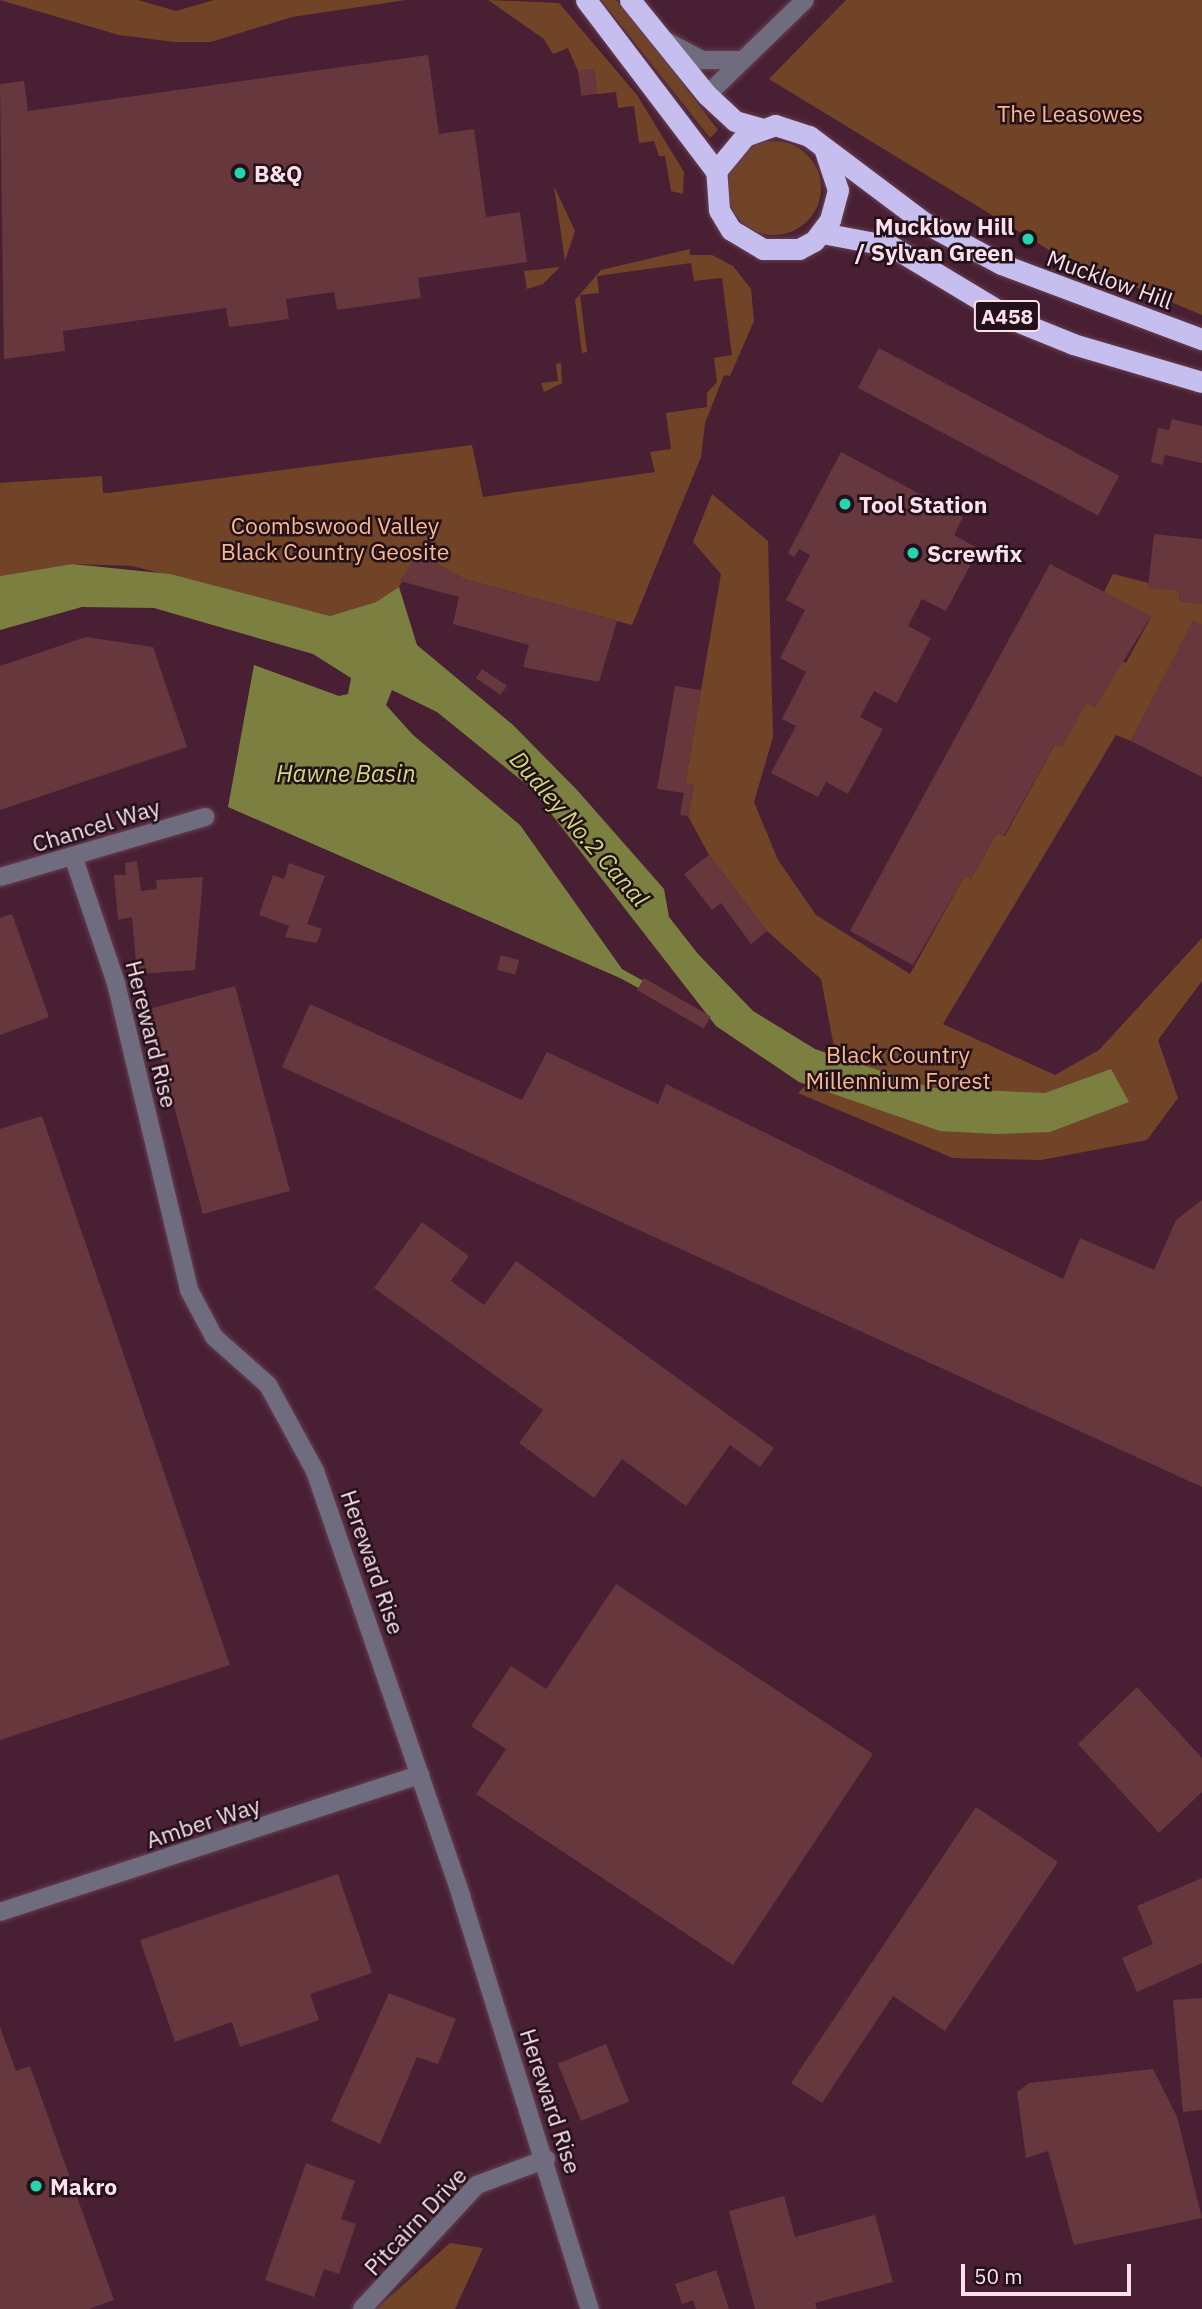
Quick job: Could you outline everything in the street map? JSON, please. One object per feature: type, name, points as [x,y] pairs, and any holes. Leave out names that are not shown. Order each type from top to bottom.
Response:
[{"type":"highway","points":[[586,0],[716,171]]},
{"type":"highway","name":"Mucklow Hill","points":[[630,0],[707,95],[735,121],[759,128],[797,131],[925,223],[1001,264],[1202,340]]},
{"type":"highway","points":[[759,128],[724,153],[716,171],[719,210],[744,241],[763,249],[799,249],[822,233],[838,190],[825,151]]},
{"type":"highway","name":"A458","points":[[822,233],[891,246],[1014,320],[1073,344],[1202,382]]},
{"type":"street","points":[[707,95],[738,60],[805,0]]},
{"type":"street","points":[[661,38],[702,60],[738,60]]},
{"type":"street","name":"Chancel Way","points":[[0,877],[74,859],[205,817]]},
{"type":"street","name":"Hereward Rise","points":[[74,859],[116,983],[189,1290],[214,1337],[268,1385],[315,1471],[420,1775],[546,2159],[590,2309]]},
{"type":"street","name":"Amber Way","points":[[0,1912],[420,1775]]},
{"type":"street","name":"Pitcairn Drive","points":[[362,2309],[477,2185],[546,2159]]},
{"type":"green space","points":[[0,0],[138,0],[176,11],[214,0],[406,0],[292,17],[211,42],[175,42],[119,35]]},
{"type":"green space","points":[[488,0],[559,3],[637,95],[684,172],[683,194],[671,191],[665,156],[659,156],[654,141],[639,143],[634,106],[618,108],[616,92],[597,94],[594,69],[578,71],[568,48],[553,54],[544,39]]},
{"type":"green space","points":[[601,0],[616,0],[659,52],[718,130],[710,138]]},
{"type":"green space","name":"The Leasowes","points":[[846,0],[1202,0],[1202,315],[1054,253],[769,79]]},
{"type":"green space","points":[[765,141],[783,141],[808,154],[818,170],[821,188],[818,206],[808,222],[783,235],[765,235],[740,222],[727,197],[727,179],[740,154]]},
{"type":"green space","points":[[554,186],[575,231],[565,261]]},
{"type":"green space","name":"Coombswood Valley Black Country Geosite","points":[[690,249],[690,255],[712,255],[733,266],[751,289],[754,321],[730,376],[724,375],[705,423],[701,457],[632,625],[464,579],[417,553],[399,587],[376,602],[330,616],[132,566],[72,564],[0,576],[0,483],[102,476],[103,493],[109,493],[472,445],[483,497],[655,472],[650,452],[671,449],[666,413],[707,407],[707,393],[717,382],[714,358],[732,355],[722,278],[694,281],[691,263],[597,276],[599,293],[580,295],[587,352],[582,353],[575,300],[601,270]]},
{"type":"green space","points":[[560,267],[543,284],[527,289],[524,271]]},
{"type":"green space","points":[[561,363],[562,383],[544,392],[541,383],[558,381],[556,364]]},
{"type":"green space","name":"Black Country Millennium Forest","points":[[712,494],[768,541],[773,737],[754,802],[778,860],[816,915],[910,974],[965,875],[971,879],[997,833],[1005,836],[1055,744],[1062,747],[1086,703],[1119,660],[1126,663],[1151,617],[1104,592],[1113,574],[1180,591],[1179,601],[1202,604],[1202,625],[1193,621],[1131,741],[1116,735],[943,1024],[1055,1075],[1099,1050],[1202,938],[1202,981],[1158,1040],[1178,1098],[1147,1140],[1041,1160],[953,1158],[798,1093],[836,1057],[821,979],[767,931],[709,855],[688,816],[694,785],[685,783],[721,574],[693,542]]},
{"type":"green space","points":[[450,2243],[483,2248],[455,2309],[376,2309]]},
{"type":"water","points":[[72,564],[170,574],[330,616],[376,602],[399,587],[417,645],[513,725],[577,790],[664,889],[669,917],[698,954],[753,1011],[815,1049],[932,1088],[1045,1093],[1111,1069],[1129,1102],[1050,1132],[998,1134],[940,1131],[799,1082],[716,1026],[532,789],[437,712],[392,690],[386,705],[413,735],[520,825],[622,969],[681,1002],[677,1009],[620,978],[228,807],[254,665],[339,696],[348,694],[351,678],[313,654],[154,608],[82,607],[0,630],[0,576]]},
{"type":"building","name":"B&Q","points":[[428,55],[439,134],[474,129],[486,217],[520,212],[527,262],[418,278],[421,298],[337,310],[334,292],[286,299],[289,319],[229,327],[226,308],[63,331],[65,351],[4,359],[0,84],[24,81],[28,111]]},
{"type":"building","points":[[594,69],[597,94],[581,96],[578,71]]},
{"type":"building","points":[[879,348],[1119,476],[1098,515],[858,388]]},
{"type":"building","points":[[1172,419],[1202,426],[1202,463],[1165,455],[1162,465],[1151,462],[1158,428],[1169,430]]},
{"type":"building","points":[[841,452],[963,517],[954,535],[979,549],[946,611],[922,599],[908,626],[931,638],[897,703],[874,691],[860,717],[883,729],[848,794],[826,782],[818,797],[771,773],[796,726],[782,719],[806,672],[780,658],[805,610],[786,600],[810,555],[799,549],[794,557],[788,553]]},
{"type":"building","points":[[1154,534],[1202,539],[1202,604],[1179,601],[1180,591],[1148,588]]},
{"type":"building","points":[[417,553],[464,579],[617,621],[599,682],[523,667],[529,645],[453,624],[459,597],[400,581]]},
{"type":"building","points":[[1050,564],[1151,616],[1095,708],[1086,703],[1062,748],[1055,744],[1004,836],[997,833],[971,879],[965,875],[913,965],[850,931]]},
{"type":"building","points":[[1193,620],[1202,625],[1202,777],[1131,741]]},
{"type":"building","points":[[86,637],[153,647],[187,747],[0,810],[0,666]]},
{"type":"building","points":[[482,669],[507,686],[501,695],[476,678]]},
{"type":"building","points":[[675,686],[701,690],[685,783],[694,785],[688,816],[680,815],[684,793],[657,789]]},
{"type":"building","points":[[709,855],[767,931],[751,944],[721,903],[712,910],[684,874]]},
{"type":"building","points":[[137,861],[141,891],[157,889],[156,880],[203,877],[195,970],[137,974],[132,917],[118,920],[114,875],[126,875],[125,863]]},
{"type":"building","points":[[289,863],[325,876],[307,924],[322,929],[317,943],[285,937],[289,926],[259,915],[273,875],[284,879]]},
{"type":"building","points":[[12,914],[49,1017],[0,1035],[0,918]]},
{"type":"building","points":[[501,955],[519,960],[515,975],[497,969]]},
{"type":"building","points":[[644,978],[711,1016],[704,1029],[637,990]]},
{"type":"building","points":[[235,986],[290,1191],[203,1214],[148,1009]]},
{"type":"building","points":[[310,1004],[522,1100],[547,1052],[658,1104],[666,1084],[1063,1279],[1080,1238],[1154,1270],[1176,1220],[1202,1200],[1202,1487],[282,1067]]},
{"type":"building","points":[[42,1116],[230,1665],[0,1740],[0,1129]]},
{"type":"building","points":[[422,1222],[469,1256],[451,1281],[484,1305],[516,1261],[774,1448],[760,1467],[730,1445],[686,1506],[622,1459],[594,1498],[519,1443],[543,1410],[374,1288]]},
{"type":"building","points":[[616,1584],[873,1754],[733,1965],[476,1794],[506,1749],[471,1726],[511,1666],[546,1689]]},
{"type":"building","points":[[1137,1687],[1202,1758],[1202,1792],[1159,1833],[1078,1744]]},
{"type":"building","points":[[976,1807],[1058,1862],[945,2031],[893,1996],[822,2103],[791,2083]]},
{"type":"building","points":[[338,1874],[372,1973],[310,1994],[319,2020],[240,2047],[232,2022],[175,2042],[140,1940]]},
{"type":"building","points":[[1202,1878],[1202,1963],[1137,1992],[1122,1958],[1153,1944],[1137,1906]]},
{"type":"building","points":[[389,1993],[456,2019],[438,2064],[417,2057],[380,2144],[331,2121]]},
{"type":"building","points":[[1202,1998],[1202,2110],[1183,2112],[1173,2000]]},
{"type":"building","name":"Makro","points":[[0,2027],[16,2071],[30,2066],[114,2300],[89,2309],[0,2309]]},
{"type":"building","points":[[606,2044],[629,2101],[581,2121],[558,2063]]},
{"type":"building","points":[[1153,2069],[1177,2117],[1202,2218],[1074,2245],[1048,2151],[1026,2158],[1017,2092],[1029,2083]]},
{"type":"building","points":[[306,2163],[355,2181],[341,2219],[356,2224],[339,2274],[324,2269],[314,2297],[265,2280]]},
{"type":"building","points":[[784,2196],[795,2237],[875,2215],[893,2282],[815,2303],[817,2309],[755,2309],[729,2211]]},
{"type":"building","points":[[716,2270],[729,2309],[696,2309],[693,2300],[682,2304],[675,2284]]},
{"type":"place","name":"B&Q","points":[[240,173]]},
{"type":"place","name":"Mucklow Hill / Sylvan Green","points":[[1028,239]]},
{"type":"place","name":"Tool Station","points":[[845,504]]},
{"type":"place","name":"Screwfix","points":[[913,553]]},
{"type":"place","name":"Makro","points":[[36,2186]]},
{"type":"water label","name":"Hawne Basin","points":[[346,774]]},
{"type":"water label","name":"Dudley No.2 Canal","points":[[579,829]]}]
